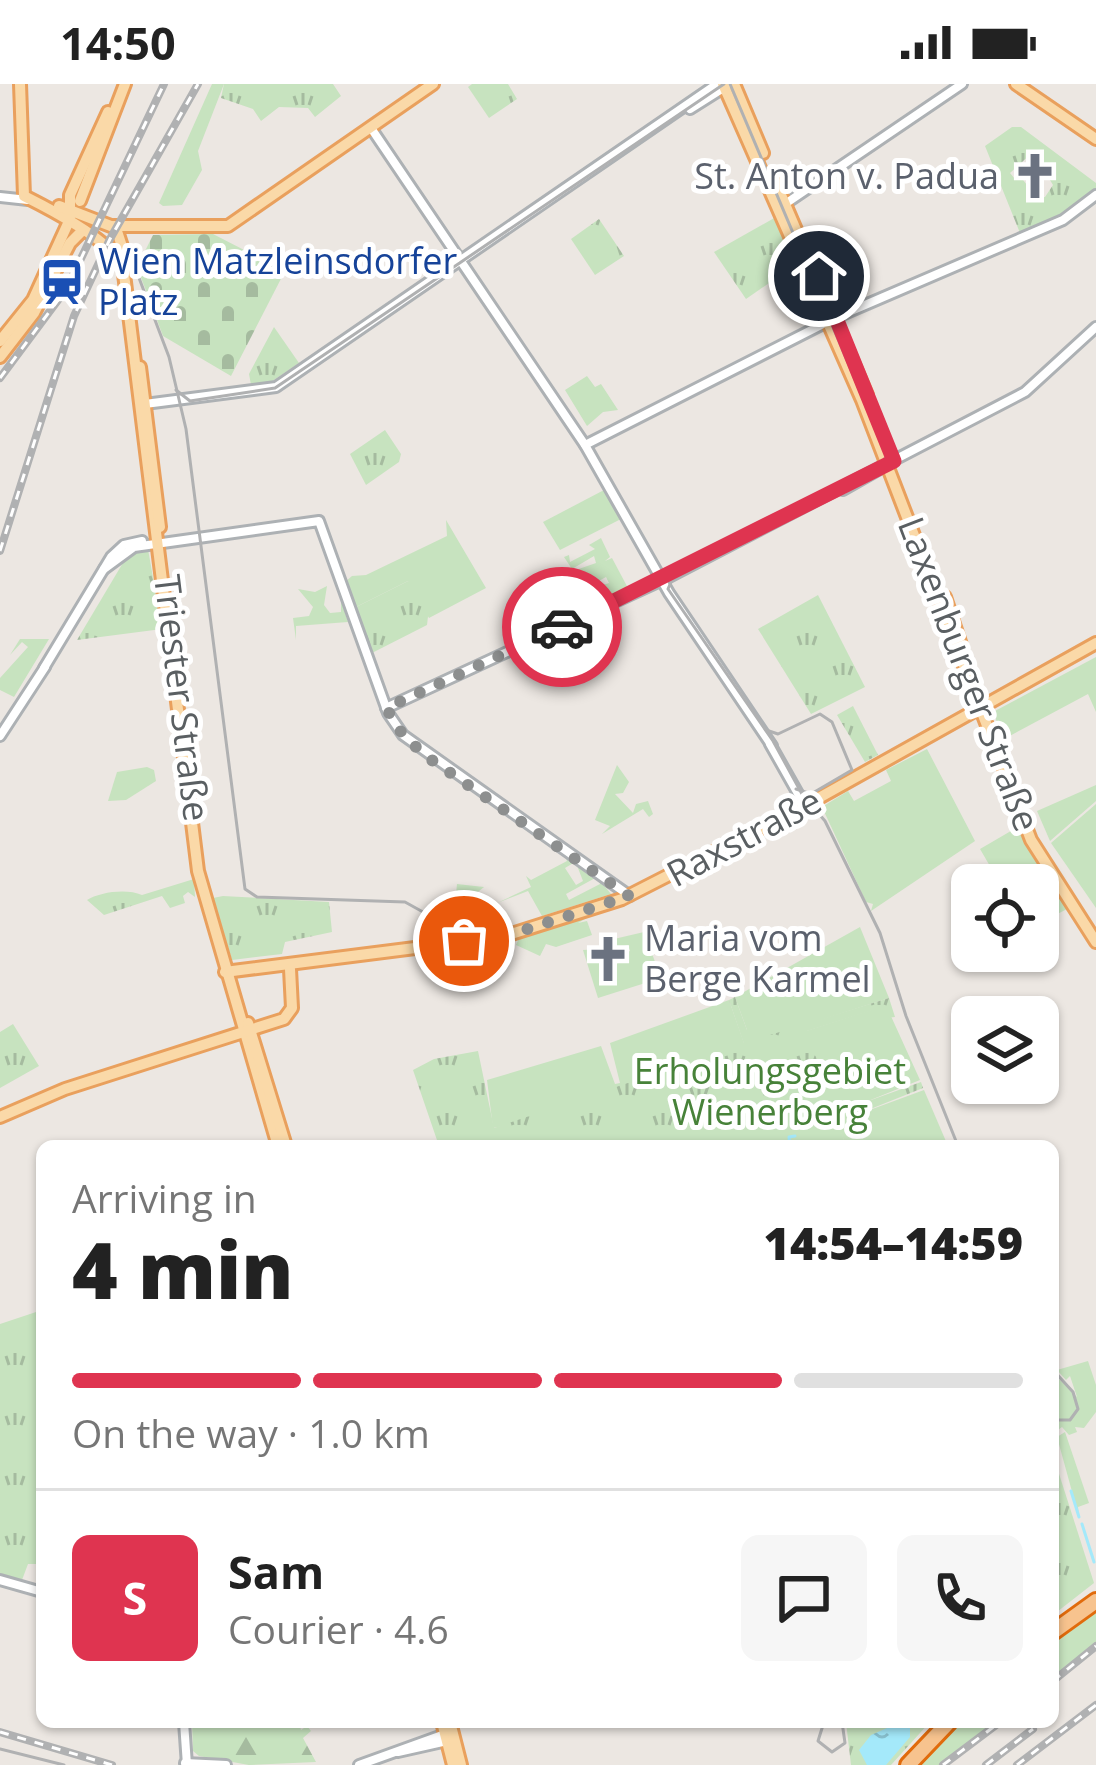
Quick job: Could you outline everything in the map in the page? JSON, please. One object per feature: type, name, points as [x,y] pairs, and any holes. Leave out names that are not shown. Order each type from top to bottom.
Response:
[{"type":"highway","points":[[1059,1619],[1096,1596]]},
{"type":"highway","points":[[1059,1628],[1096,1596]]},
{"type":"highway","points":[[899,1765],[938,1728]]},
{"type":"highway","points":[[908,1765],[939,1728]]},
{"type":"main road","points":[[20,84],[26,196],[91,216],[115,237]]},
{"type":"main road","points":[[91,216],[85,203],[122,84]]},
{"type":"main road","points":[[0,353],[34,313],[65,237],[82,164],[122,84]]},
{"type":"main road","points":[[0,340],[21,314],[65,237],[81,232],[115,237],[234,223],[433,84]]},
{"type":"main road","points":[[1016,84],[1096,139]]},
{"type":"main road","points":[[726,85],[783,206]]},
{"type":"main road","points":[[0,340],[33,300],[119,99]]},
{"type":"main road","name":"Laxenburger Straße","points":[[783,206],[891,462],[980,709],[1041,860],[1096,942]]},
{"type":"main road","points":[[71,207],[81,232]]},
{"type":"main road","points":[[71,207],[115,237]]},
{"type":"main road","points":[[115,237],[140,226],[181,229]]},
{"type":"main road","name":"Triester Straße","points":[[115,237],[129,277],[141,404]]},
{"type":"main road","name":"Triester Straße","points":[[115,237],[124,269],[198,871],[280,1140]]},
{"type":"main road","name":"Raxstraße","points":[[227,969],[502,937],[629,896],[1096,647]]},
{"type":"main road","name":"Laxenburger Straße","points":[[980,709],[1038,842],[1096,929]]},
{"type":"main road","points":[[0,1117],[70,1088],[247,1032],[290,1013],[289,964]]},
{"type":"main road","points":[[448,1732],[457,1765]]},
{"type":"street","points":[[783,206],[962,84]]},
{"type":"street","points":[[141,404],[276,387],[726,85]]},
{"type":"street","points":[[370,128],[585,445],[689,620],[760,724],[805,806]]},
{"type":"street","points":[[585,445],[833,319],[1066,218],[1096,195]]},
{"type":"street","points":[[0,197],[26,196]]},
{"type":"street","points":[[386,708],[665,581],[1035,386],[1096,327]]},
{"type":"street","points":[[0,736],[104,569],[124,545],[319,521],[386,708],[403,735],[426,756],[629,896]]},
{"type":"street","points":[[0,1580],[36,1590]]},
{"type":"street","points":[[184,1728],[187,1764],[226,1765]]},
{"type":"street","points":[[359,1765],[448,1732]]},
{"type":"green space","points":[[212,84],[224,84],[198,151],[202,170],[182,205],[163,206],[159,203]]},
{"type":"green space","points":[[224,84],[333,84],[341,96],[315,117],[308,108],[279,107],[261,121],[253,109],[221,98]]},
{"type":"green space","points":[[508,84],[517,99],[489,118],[468,87]]},
{"type":"green space","points":[[1012,127],[1021,127],[1096,183],[1096,189],[1070,210],[1020,233],[985,146]],"holes":[[[1033,152],[1053,185],[1045,197],[1037,198],[1020,176],[1015,179],[1010,173]]]},
{"type":"green space","points":[[776,217],[798,263],[746,299],[714,252]]},
{"type":"green space","points":[[599,219],[624,256],[595,275],[571,239]]},
{"type":"green space","points":[[213,234],[285,271],[231,376],[163,336],[137,267],[153,235]]},
{"type":"green space","points":[[274,327],[299,363],[271,382],[251,385],[249,374]]},
{"type":"green space","points":[[587,376],[595,387],[601,384],[618,410],[603,412],[587,426],[565,390]]},
{"type":"green space","points":[[385,430],[401,454],[399,462],[366,485],[350,454]]},
{"type":"green space","points":[[604,490],[621,519],[560,550],[543,522]]},
{"type":"green space","points":[[446,520],[486,588],[429,618],[408,581],[354,608],[345,582],[447,536]]},
{"type":"green space","points":[[601,538],[610,557],[605,561],[612,558],[629,590],[594,606],[585,591],[609,583],[606,577],[584,589],[573,571],[596,563],[594,556],[572,569],[564,557],[569,555],[570,562],[595,549],[589,545]]},
{"type":"green space","points":[[148,549],[162,629],[77,640],[130,551]]},
{"type":"green space","points":[[408,581],[416,584],[429,608],[427,625],[370,654],[354,608]]},
{"type":"green space","points":[[327,586],[324,605],[330,613],[341,612],[341,601],[348,622],[296,626],[296,640],[293,618],[309,616],[313,607],[298,589],[315,592]]},
{"type":"green space","points":[[818,595],[865,687],[811,714],[758,629]]},
{"type":"green space","points":[[20,639],[49,639],[14,697],[0,690],[0,678],[28,647],[22,642],[10,655]]},
{"type":"green space","points":[[1096,657],[1096,712],[1088,694],[1004,739],[993,712]]},
{"type":"green space","points":[[853,706],[878,755],[865,762],[837,715]]},
{"type":"green space","points":[[927,749],[975,841],[871,911],[873,904],[866,902],[822,807],[848,791],[854,801],[891,781],[886,770]]},
{"type":"green space","points":[[617,765],[629,782],[623,793],[615,794],[633,813],[636,804],[648,801],[653,814],[649,817],[643,809],[602,834],[610,826],[595,820]]},
{"type":"green space","points":[[154,770],[156,781],[126,800],[108,801],[117,772]]},
{"type":"green space","points":[[1096,785],[1096,801],[1050,841],[1037,811]]},
{"type":"green space","points":[[1096,804],[1096,908],[1051,843]]},
{"type":"green space","points":[[1016,828],[1040,864],[989,864],[980,849]]},
{"type":"green space","points":[[565,856],[575,862],[565,868],[576,885],[583,881],[576,863],[597,877],[566,894],[569,900],[600,884],[598,878],[611,894],[542,916],[528,891],[497,903],[531,887],[526,876],[531,880],[567,861]]},
{"type":"green space","points":[[194,879],[195,897],[188,892],[183,896],[185,903],[170,908],[162,896],[104,915],[87,900],[113,892],[142,895]]},
{"type":"green space","points":[[457,884],[484,887],[462,905],[493,902],[497,919],[487,907],[445,919],[435,904],[456,894]]},
{"type":"green space","points":[[1059,893],[1069,908],[1059,913]]},
{"type":"green space","points":[[213,898],[329,902],[332,932],[285,942],[282,954],[232,960]]},
{"type":"green space","points":[[597,912],[578,923],[587,921],[592,935],[556,947],[546,944],[540,956],[516,945],[520,936]]},
{"type":"green space","points":[[860,927],[889,998],[774,1035],[820,1073],[806,1031],[874,1009],[890,1014],[920,1080],[836,1114],[825,1140],[662,1140],[531,1121],[493,1128],[487,1080],[601,1046],[615,1084],[620,1083],[610,1043],[729,1000],[744,1043],[747,1030],[735,997]]},
{"type":"green space","points":[[644,932],[661,978],[598,998],[583,950],[598,949],[604,971],[612,974],[622,954],[630,951],[628,945],[617,948],[614,939]]},
{"type":"green space","name":"Erholungsgebiet Wienerberg","points":[[735,997],[751,1041],[889,998],[895,1017],[877,1019],[873,1010],[807,1031],[835,1113],[921,1082],[923,1088],[838,1122],[844,1140],[437,1140],[413,1070],[434,1059],[478,1051],[494,1128],[744,1044],[729,1000]]},
{"type":"green space","points":[[13,1024],[39,1066],[0,1088],[0,1032]]},
{"type":"green space","points":[[924,1090],[945,1140],[844,1140],[837,1122]]},
{"type":"green space","points":[[36,1312],[36,1564],[28,1564],[22,1580],[0,1574],[0,1324]]},
{"type":"green space","points":[[1088,1361],[1096,1385],[1096,1412],[1084,1428],[1075,1427],[1077,1432],[1069,1435],[1059,1429],[1059,1379],[1077,1397],[1070,1376],[1066,1380],[1059,1369]]},
{"type":"green space","points":[[1065,1432],[1089,1503],[1078,1507],[1079,1517],[1059,1444],[1059,1436]]},
{"type":"green space","points":[[1059,1474],[1094,1583],[1059,1610]]},
{"type":"green space","points":[[1096,1608],[1096,1643],[1059,1673],[1059,1638]]},
{"type":"green space","points":[[192,1728],[309,1728],[303,1738],[316,1762],[249,1765],[193,1751]]},
{"type":"green space","points":[[847,1728],[925,1728],[891,1765],[851,1765]]},
{"type":"green space","points":[[950,1728],[989,1728],[940,1765],[916,1765]]},
{"type":"water","points":[[887,1728],[910,1728],[910,1737],[886,1765],[867,1765],[859,1750],[871,1735]]},
{"type":"waterway","points":[[789,1140],[795,1136]]},
{"type":"waterway","points":[[1071,1491],[1079,1517]]},
{"type":"waterway","points":[[1082,1524],[1094,1562]]},
{"type":"tram line","points":[[176,390],[190,401],[275,388],[724,84]]},
{"type":"tram line","points":[[730,84],[887,455],[880,466],[674,575],[668,589],[773,741],[802,794],[825,821],[880,933],[906,1016],[956,1140]]},
{"type":"tram line","points":[[136,270],[169,357],[186,429],[245,889],[257,897],[405,902],[432,917],[433,927],[426,934]]},
{"type":"tram line","points":[[766,730],[778,734],[820,714],[832,722],[852,770],[811,794],[796,789]]},
{"type":"tram line","points":[[1059,1377],[1073,1392],[1078,1409],[1070,1420],[1059,1420]]},
{"type":"tram line","points":[[822,1728],[818,1741],[832,1752],[845,1743],[843,1728]]},
{"type":"tram line","points":[[0,1749],[64,1765]]},
{"type":"railway","points":[[0,378],[67,288],[164,84]]},
{"type":"railway","points":[[0,551],[74,316],[110,239],[198,84]]},
{"type":"railway","points":[[1059,1676],[1096,1646]]},
{"type":"railway","points":[[1017,1765],[1096,1705]]},
{"type":"railway","points":[[943,1765],[992,1728]]},
{"type":"railway","points":[[986,1765],[1033,1729]]},
{"type":"railway","points":[[0,1732],[112,1765]]},
{"type":"way so far","points":[[464,941],[509,935],[629,896],[426,756],[403,735],[386,708],[562,627]]},
{"type":"place","name":"St. Anton v. Padua","points":[[1035,176]]},
{"type":"place","name":"Wien Matzleinsdorfer Platz","points":[[62,282]]},
{"type":"place","name":"Maria vom Berge Karmel","points":[[608,959]]},
{"type":"route","points":[[562,627],[894,461],[819,276]]}]
